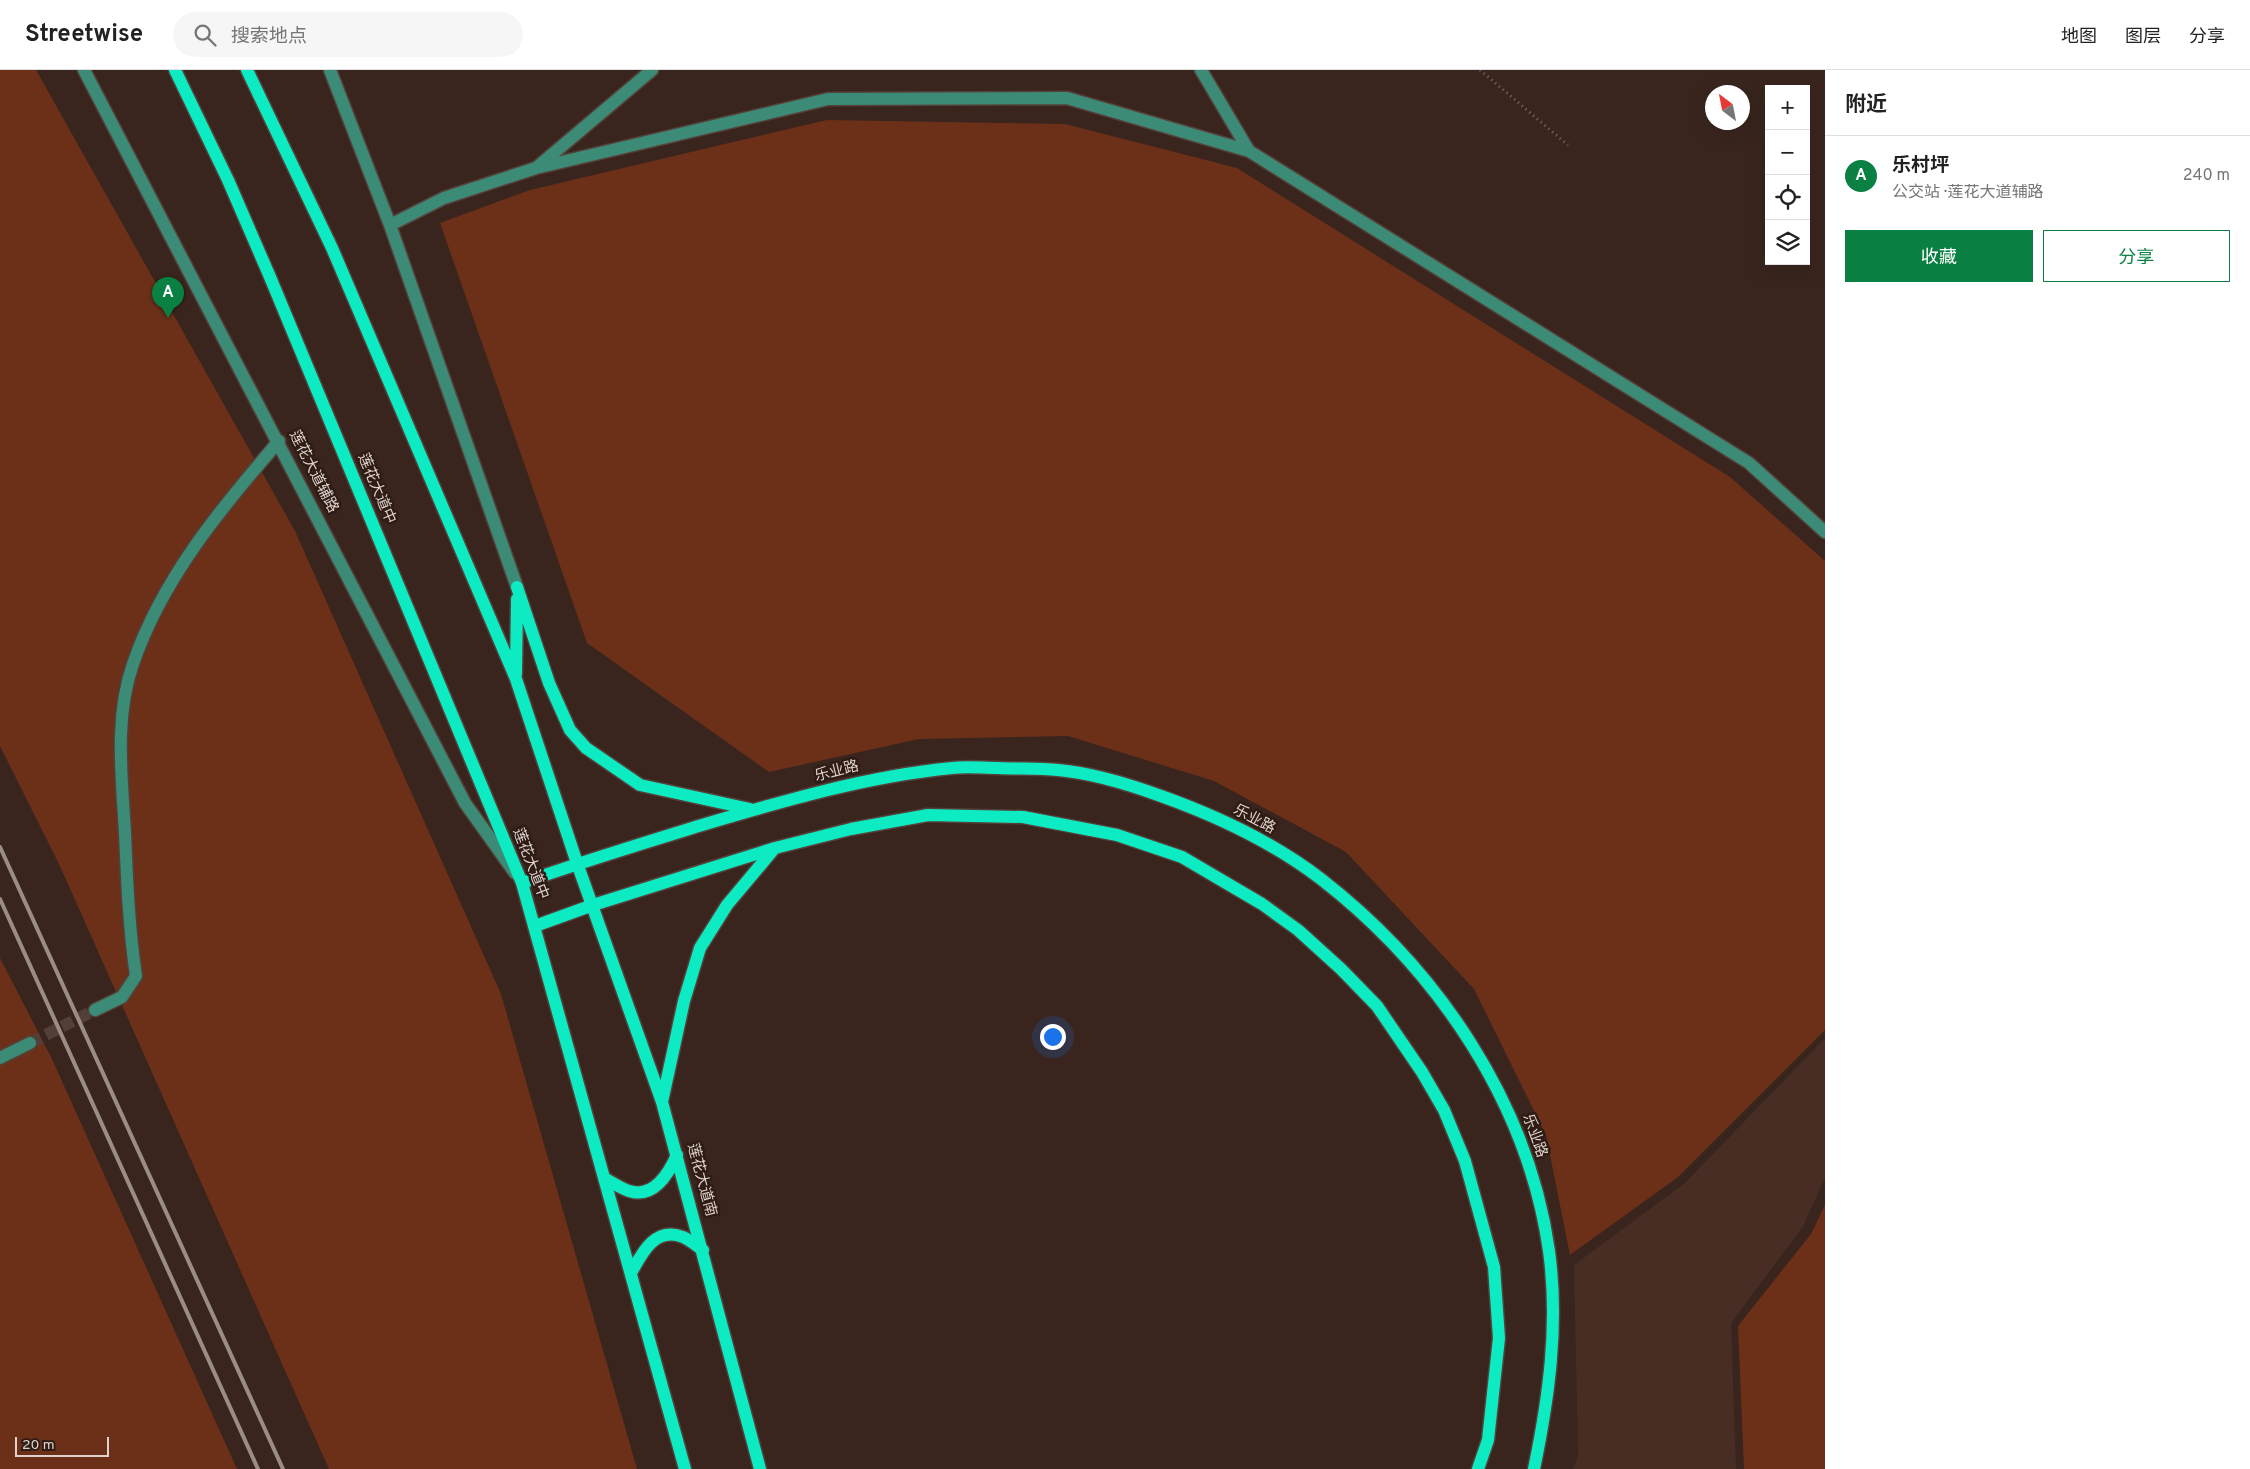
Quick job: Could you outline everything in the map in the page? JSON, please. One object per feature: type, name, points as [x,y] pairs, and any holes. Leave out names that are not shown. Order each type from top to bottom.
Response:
[{"type":"main road","name":"莲花大道中","points":[[175,70],[228,180],[270,277],[522,883],[535,926]]},
{"type":"main road","points":[[247,70],[336,257],[516,679],[577,864],[593,905]]},
{"type":"main road","points":[[516,679],[517,588]]},
{"type":"main road","points":[[517,588],[549,683],[570,730],[586,748],[640,785],[753,810]]},
{"type":"main road","name":"乐业路","points":[[522,883],[577,864],[753,810],[863,782],[955,767],[1060,770],[1120,782],[1200,810],[1284,854],[1321,879],[1359,912],[1419,972],[1473,1046],[1499,1093],[1523,1145],[1549,1251],[1552,1292],[1552,1368],[1545,1420],[1534,1469]]},
{"type":"main road","points":[[685,1469],[535,926],[593,905],[775,848],[850,829],[928,815],[1023,817],[1117,835],[1182,857],[1262,904],[1298,930],[1376,1006],[1422,1072],[1444,1110],[1465,1162],[1494,1267],[1500,1338],[1488,1440],[1478,1469]]},
{"type":"main road","points":[[662,1102],[684,1001],[700,948],[727,905],[775,848]]},
{"type":"main road","name":"莲花大道南","points":[[593,905],[662,1102],[760,1469]]},
{"type":"main road","points":[[604,1178],[630,1191],[641,1192],[656,1187],[668,1174],[677,1155]]},
{"type":"main road","points":[[632,1273],[645,1247],[657,1239],[667,1236],[682,1237],[702,1250]]},
{"type":"street","name":"莲花大道辅路","points":[[84,70],[279,441],[465,803],[522,883]]},
{"type":"street","points":[[330,70],[390,225],[517,588]]},
{"type":"street","points":[[536,168],[652,70]]},
{"type":"street","points":[[1202,70],[1249,151]]},
{"type":"street","points":[[390,225],[444,198],[536,168],[828,99],[1067,98],[1249,151],[1749,463],[1825,532]]},
{"type":"street","points":[[95,1010],[122,997],[136,976],[130,939],[120,741],[126,691],[132,666],[146,630],[192,548],[238,488],[279,441]]},
{"type":"street","points":[[0,1058],[30,1043]]},
{"type":"path","points":[[1480,70],[1568,145]]},
{"type":"shaded area","points":[[0,70],[36,70],[295,531],[501,994],[637,1469],[329,1469],[59,864],[0,746]]},
{"type":"shaded area","points":[[827,120],[1065,124],[1237,168],[1730,477],[1825,561],[1825,1030],[1678,1177],[1570,1255],[1546,1135],[1474,989],[1346,852],[1214,781],[1068,736],[919,739],[769,772],[587,643],[440,223],[530,190]]},
{"type":"shaded area","points":[[0,958],[52,1059],[237,1469],[0,1469]]},
{"type":"shaded area","points":[[1825,1038],[1825,1178],[1802,1228],[1731,1323],[1736,1469],[1573,1469],[1578,1456],[1574,1265],[1685,1183]]},
{"type":"shaded area","points":[[1825,1205],[1825,1469],[1744,1469],[1738,1326],[1811,1234]]},
{"type":"tunnel","points":[[30,1043],[95,1010]]},
{"type":"railway","points":[[0,847],[283,1469]]},
{"type":"railway","points":[[0,899],[258,1469]]},
{"type":"place","name":"乐村坪","points":[[168,318]]}]
